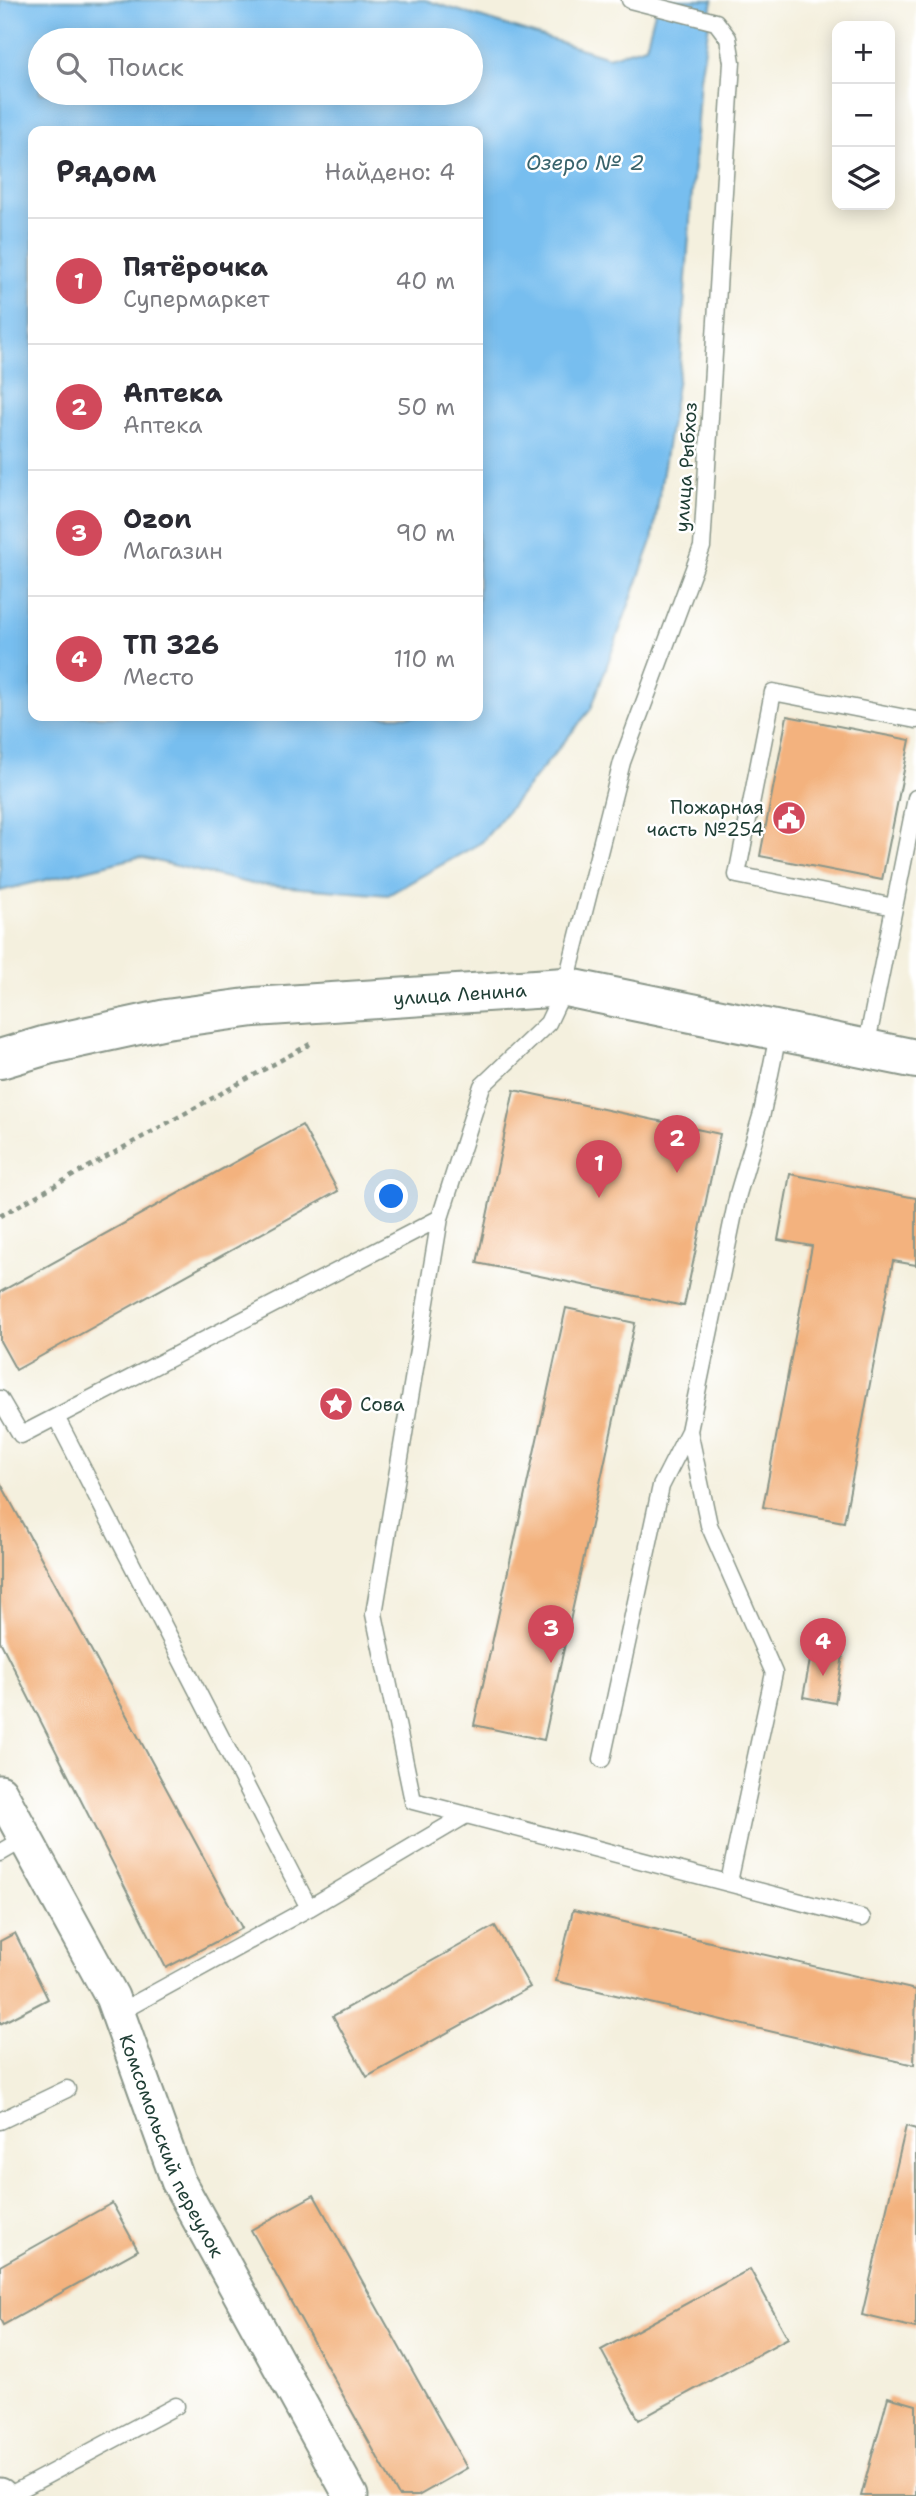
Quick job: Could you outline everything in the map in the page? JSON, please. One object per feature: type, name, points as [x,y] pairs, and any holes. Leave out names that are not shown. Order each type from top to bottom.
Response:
[{"type":"street","name":"улица Ленина","points":[[0,1059],[47,1045],[166,1019],[254,1007],[565,987],[916,1059]]},
{"type":"street","name":"Комсомольский переулок","points":[[0,1792],[13,1845],[118,2013],[178,2181],[351,2496]]},
{"type":"lane","name":"улица Рыбхоз","points":[[466,1815],[413,1801],[374,1614],[440,1218],[482,1086],[548,1023],[565,987],[622,762],[702,547],[732,62],[728,38],[716,22],[630,0]]},
{"type":"lane","points":[[894,907],[737,875],[774,692],[916,720]]},
{"type":"lane","points":[[866,1048],[916,798]]},
{"type":"lane","points":[[603,1759],[661,1486],[689,1431],[738,1194],[762,1113],[779,1030]]},
{"type":"lane","points":[[0,1399],[21,1435],[440,1218]]},
{"type":"lane","points":[[56,1417],[309,1908]]},
{"type":"lane","points":[[689,1431],[709,1525],[774,1673],[729,1882]]},
{"type":"lane","points":[[118,2013],[309,1908],[466,1815],[863,1918]]},
{"type":"lane","points":[[0,2121],[67,2089]]},
{"type":"lane","points":[[8,2496],[176,2406]]},
{"type":"path","points":[[0,1216],[316,1041]]},
{"type":"water","name":"Озеро № 2","points":[[0,0],[425,0],[608,57],[646,46],[658,0],[713,0],[700,78],[680,365],[652,541],[591,709],[482,842],[388,895],[252,884],[139,857],[0,891]]},
{"type":"building","points":[[787,716],[910,740],[882,880],[760,856]]},
{"type":"building","points":[[514,1090],[720,1134],[684,1306],[477,1263]]},
{"type":"building","points":[[302,1125],[338,1191],[16,1370],[0,1341],[0,1292]]},
{"type":"building","points":[[790,1174],[916,1198],[916,1265],[893,1261],[844,1522],[763,1507],[812,1246],[778,1240]]},
{"type":"building","points":[[566,1308],[635,1323],[544,1740],[474,1725]]},
{"type":"building","points":[[0,1482],[242,1928],[166,1968],[0,1641]]},
{"type":"building","points":[[812,1650],[843,1656],[835,1703],[803,1697]]},
{"type":"building","points":[[573,1910],[916,1990],[914,2065],[556,1981]]},
{"type":"building","points":[[495,1926],[530,1987],[367,2077],[333,2016]]},
{"type":"building","points":[[15,1933],[48,1999],[0,2024],[0,1941]]},
{"type":"building","points":[[906,2126],[916,2129],[916,2328],[862,2315]]},
{"type":"building","points":[[314,2195],[467,2468],[418,2496],[399,2496],[251,2230]]},
{"type":"building","points":[[112,2203],[138,2250],[3,2325],[0,2319],[0,2266]]},
{"type":"building","points":[[750,2269],[788,2338],[639,2420],[601,2350]]},
{"type":"building","points":[[888,2397],[916,2405],[916,2496],[861,2496]]},
{"type":"place","name":"Пожарная часть №254","points":[[789,818]]},
{"type":"place","name":"Аптека","points":[[677,1173]]},
{"type":"place","name":"Пятёрочка","points":[[599,1198]]},
{"type":"place","name":"Сова","points":[[336,1404]]},
{"type":"place","name":"Ozon","points":[[551,1663]]},
{"type":"place","name":"ТП 326","points":[[823,1676]]}]
